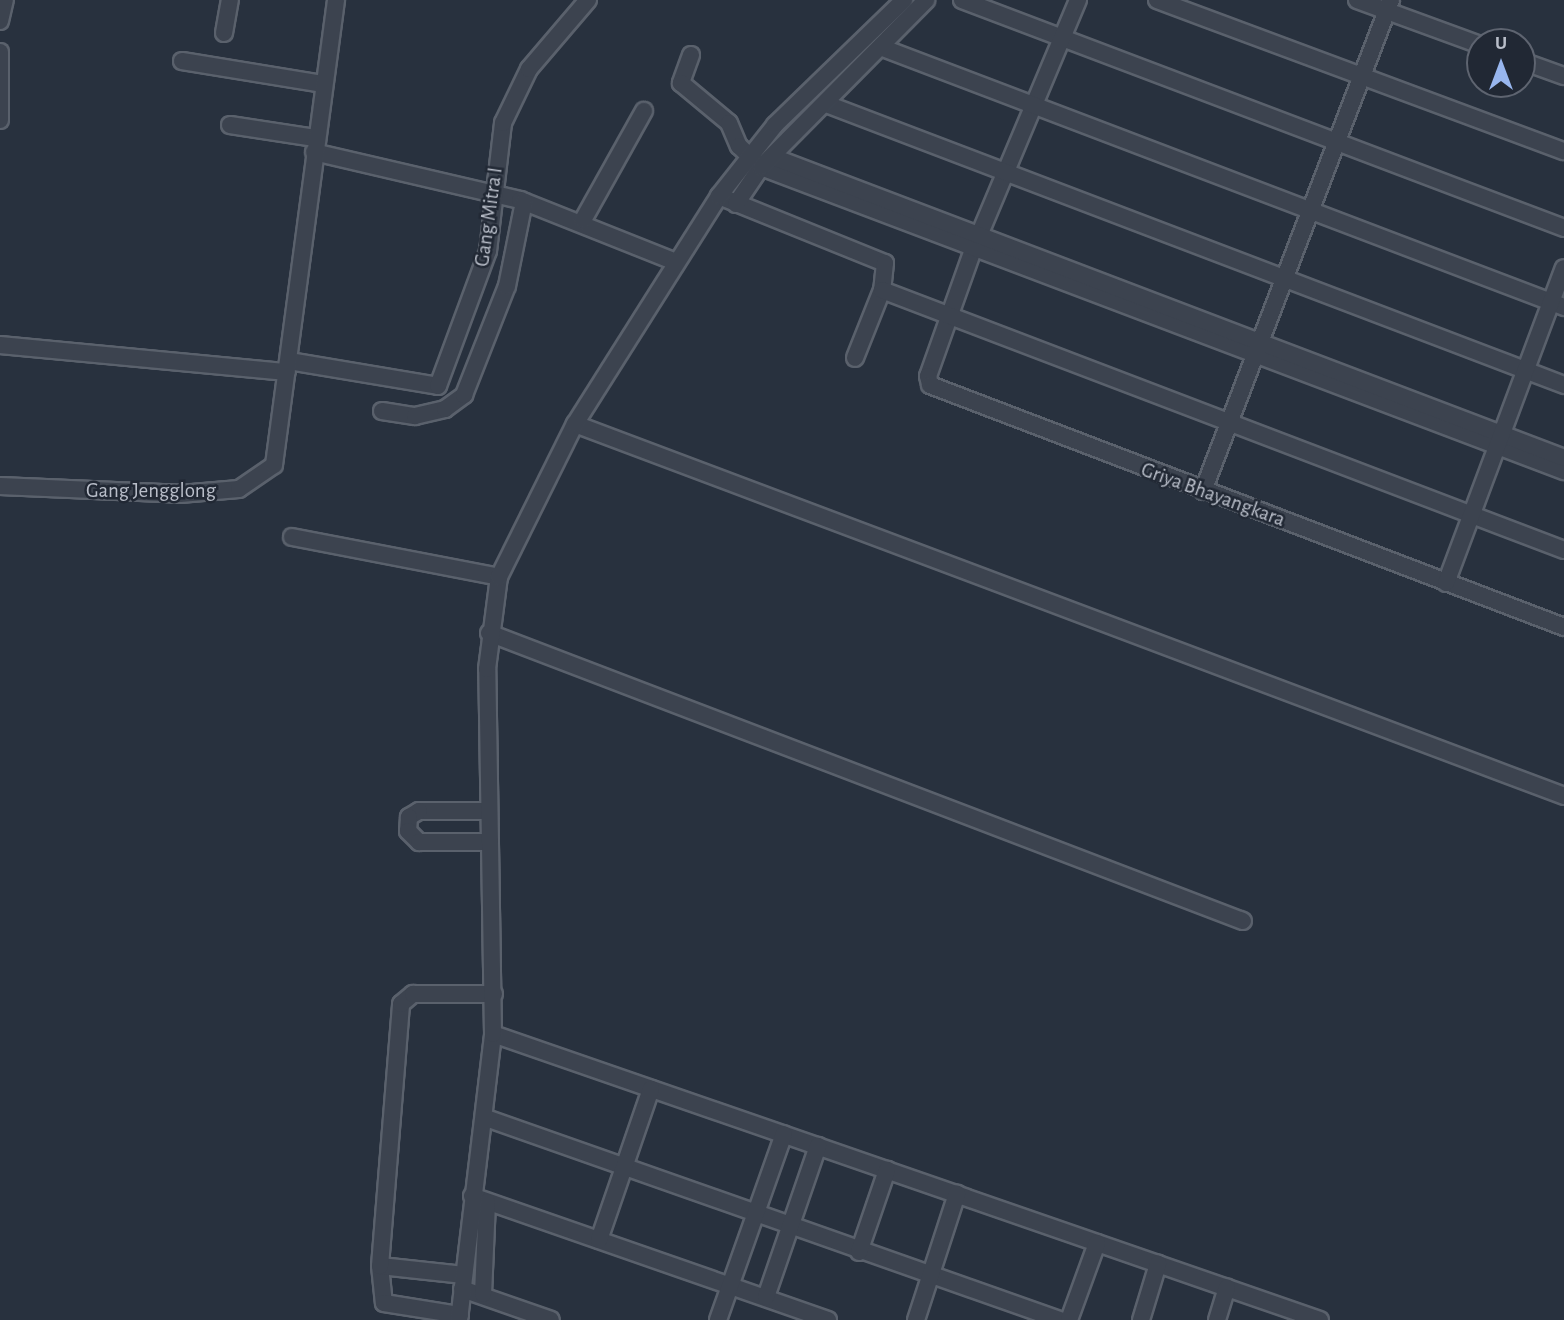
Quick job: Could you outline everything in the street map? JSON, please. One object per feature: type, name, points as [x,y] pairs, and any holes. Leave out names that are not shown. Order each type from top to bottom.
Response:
[{"type":"street","points":[[0,21],[5,0]]},
{"type":"street","points":[[224,33],[230,0]]},
{"type":"street","name":"Gang Jengglong","points":[[0,486],[127,494],[239,489],[274,465],[322,84],[336,0]]},
{"type":"street","name":"Gang Mitra I","points":[[288,367],[436,388],[482,272],[503,123],[524,80],[588,0]]},
{"type":"street","points":[[482,1294],[480,1199],[494,994],[488,811],[489,633],[499,577],[575,424],[673,261],[748,155],[904,0]]},
{"type":"street","points":[[736,204],[767,162],[829,105],[926,0]]},
{"type":"street","points":[[962,0],[1335,145],[1564,228]]},
{"type":"street","name":"Griya Bhayangkara","points":[[1078,0],[1030,104],[947,317],[928,376],[933,388],[1564,627]]},
{"type":"street","points":[[1157,0],[1359,79],[1564,151]]},
{"type":"street","points":[[1357,0],[1389,6],[1466,39]]},
{"type":"street","points":[[1203,491],[1308,211],[1389,6]]},
{"type":"street","points":[[883,48],[1557,305]]},
{"type":"street","points":[[0,52],[0,120]]},
{"type":"street","points":[[691,55],[681,83],[729,122],[748,155],[1558,462]]},
{"type":"street","points":[[182,61],[322,84]]},
{"type":"street","points":[[1536,66],[1564,76]]},
{"type":"street","points":[[829,105],[1282,280],[1564,385]]},
{"type":"street","points":[[583,220],[644,111]]},
{"type":"street","points":[[230,125],[522,201],[583,220],[673,261]]},
{"type":"street","points":[[719,196],[881,259],[887,268],[882,290],[855,358]]},
{"type":"street","points":[[383,411],[415,416],[445,409],[464,395],[507,286],[522,201]]},
{"type":"street","points":[[1446,583],[1524,370],[1557,305],[1564,268]]},
{"type":"street","points":[[882,290],[1564,550]]},
{"type":"street","points":[[0,345],[288,367]]},
{"type":"street","points":[[575,424],[1564,796]]},
{"type":"street","points":[[292,537],[499,577]]},
{"type":"street","points":[[489,633],[1243,920]]},
{"type":"street","points":[[488,811],[419,811],[409,817],[408,831],[419,842],[490,842]]},
{"type":"street","points":[[480,1199],[463,1282],[460,1317],[384,1303],[380,1266],[403,999],[494,994]]},
{"type":"street","points":[[493,1034],[1312,1319]]},
{"type":"street","points":[[599,1240],[651,1088]]},
{"type":"street","points":[[486,1118],[625,1164],[792,1228],[1060,1320]]},
{"type":"street","points":[[718,1320],[734,1286],[784,1134]]},
{"type":"street","points":[[766,1297],[792,1228],[818,1146]]},
{"type":"street","points":[[859,1252],[887,1170]]},
{"type":"street","points":[[916,1320],[957,1194]]},
{"type":"street","points":[[480,1199],[828,1320]]},
{"type":"street","points":[[1069,1320],[1097,1243]]},
{"type":"street","points":[[1141,1320],[1158,1264]]},
{"type":"street","points":[[380,1266],[463,1282],[482,1294],[551,1320]]},
{"type":"street","points":[[1217,1320],[1227,1288]]}]
